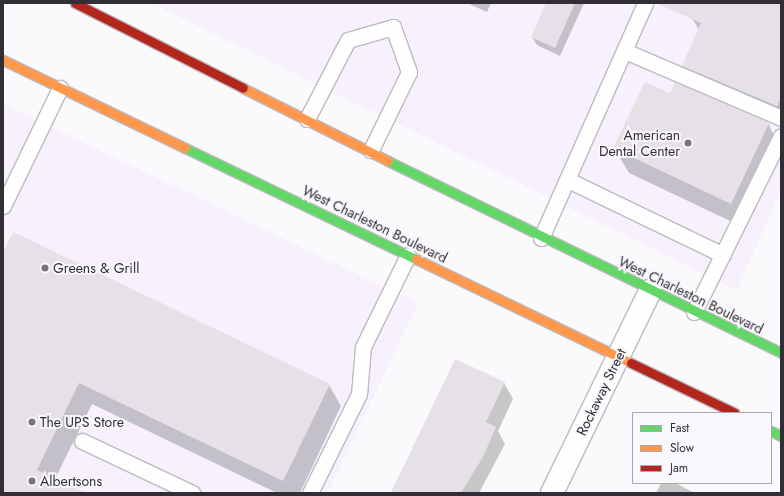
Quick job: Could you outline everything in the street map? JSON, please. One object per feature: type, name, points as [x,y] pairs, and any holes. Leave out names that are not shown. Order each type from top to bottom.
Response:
[{"type":"main road","name":"West Charleston Boulevard","points":[[75,3],[371,150],[541,238],[781,353]]},
{"type":"main road","name":"West Charleston Boulevard","points":[[3,60],[733,412]]},
{"type":"main road","points":[[772,432],[781,436]]},
{"type":"street","name":"Rockaway Street","points":[[552,493],[650,291]]},
{"type":"lane","points":[[541,238],[626,51],[645,3]]},
{"type":"lane","points":[[307,118],[348,40],[392,27],[409,72],[371,150]]},
{"type":"lane","points":[[626,51],[781,118]]},
{"type":"lane","points":[[3,206],[60,88]]},
{"type":"lane","points":[[694,312],[781,136]]},
{"type":"lane","points":[[568,180],[723,255]]},
{"type":"lane","points":[[310,493],[359,394],[363,347],[408,255]]},
{"type":"lane","points":[[82,441],[192,493]]},
{"type":"shaded area","points":[[151,3],[781,3],[781,190],[737,290]]},
{"type":"shaded area","points":[[3,104],[418,303],[328,493],[3,493]]},
{"type":"building","points":[[546,3],[575,3],[555,48],[531,37]]},
{"type":"building","points":[[656,3],[781,3],[781,98],[777,106],[682,66],[701,23]]},
{"type":"building","name":"American Dental Center","points":[[645,82],[670,93],[675,82],[769,123],[731,204],[613,148]]},
{"type":"building","points":[[13,232],[330,384],[283,481],[79,383],[37,470],[86,493],[3,493],[3,252]]},
{"type":"building","points":[[455,359],[505,382],[486,422],[496,427],[483,457],[461,493],[391,493]]},
{"type":"traffic: fast","points":[[185,148],[416,259]]},
{"type":"traffic: fast","points":[[388,161],[781,353]]},
{"type":"traffic: fast","points":[[772,432],[781,436]]},
{"type":"traffic: slow","points":[[3,60],[185,148]]},
{"type":"traffic: slow","points":[[243,88],[388,161]]},
{"type":"traffic: slow","points":[[416,259],[631,363]]},
{"type":"traffic: jam","points":[[75,3],[243,88]]},
{"type":"traffic: jam","points":[[631,363],[733,412]]},
{"type":"place","name":"American Dental Center","points":[[688,143]]},
{"type":"place","name":"Greens & Grill","points":[[45,268]]},
{"type":"place","name":"The UPS Store","points":[[32,422]]},
{"type":"place","name":"Albertsons","points":[[32,481]]}]
